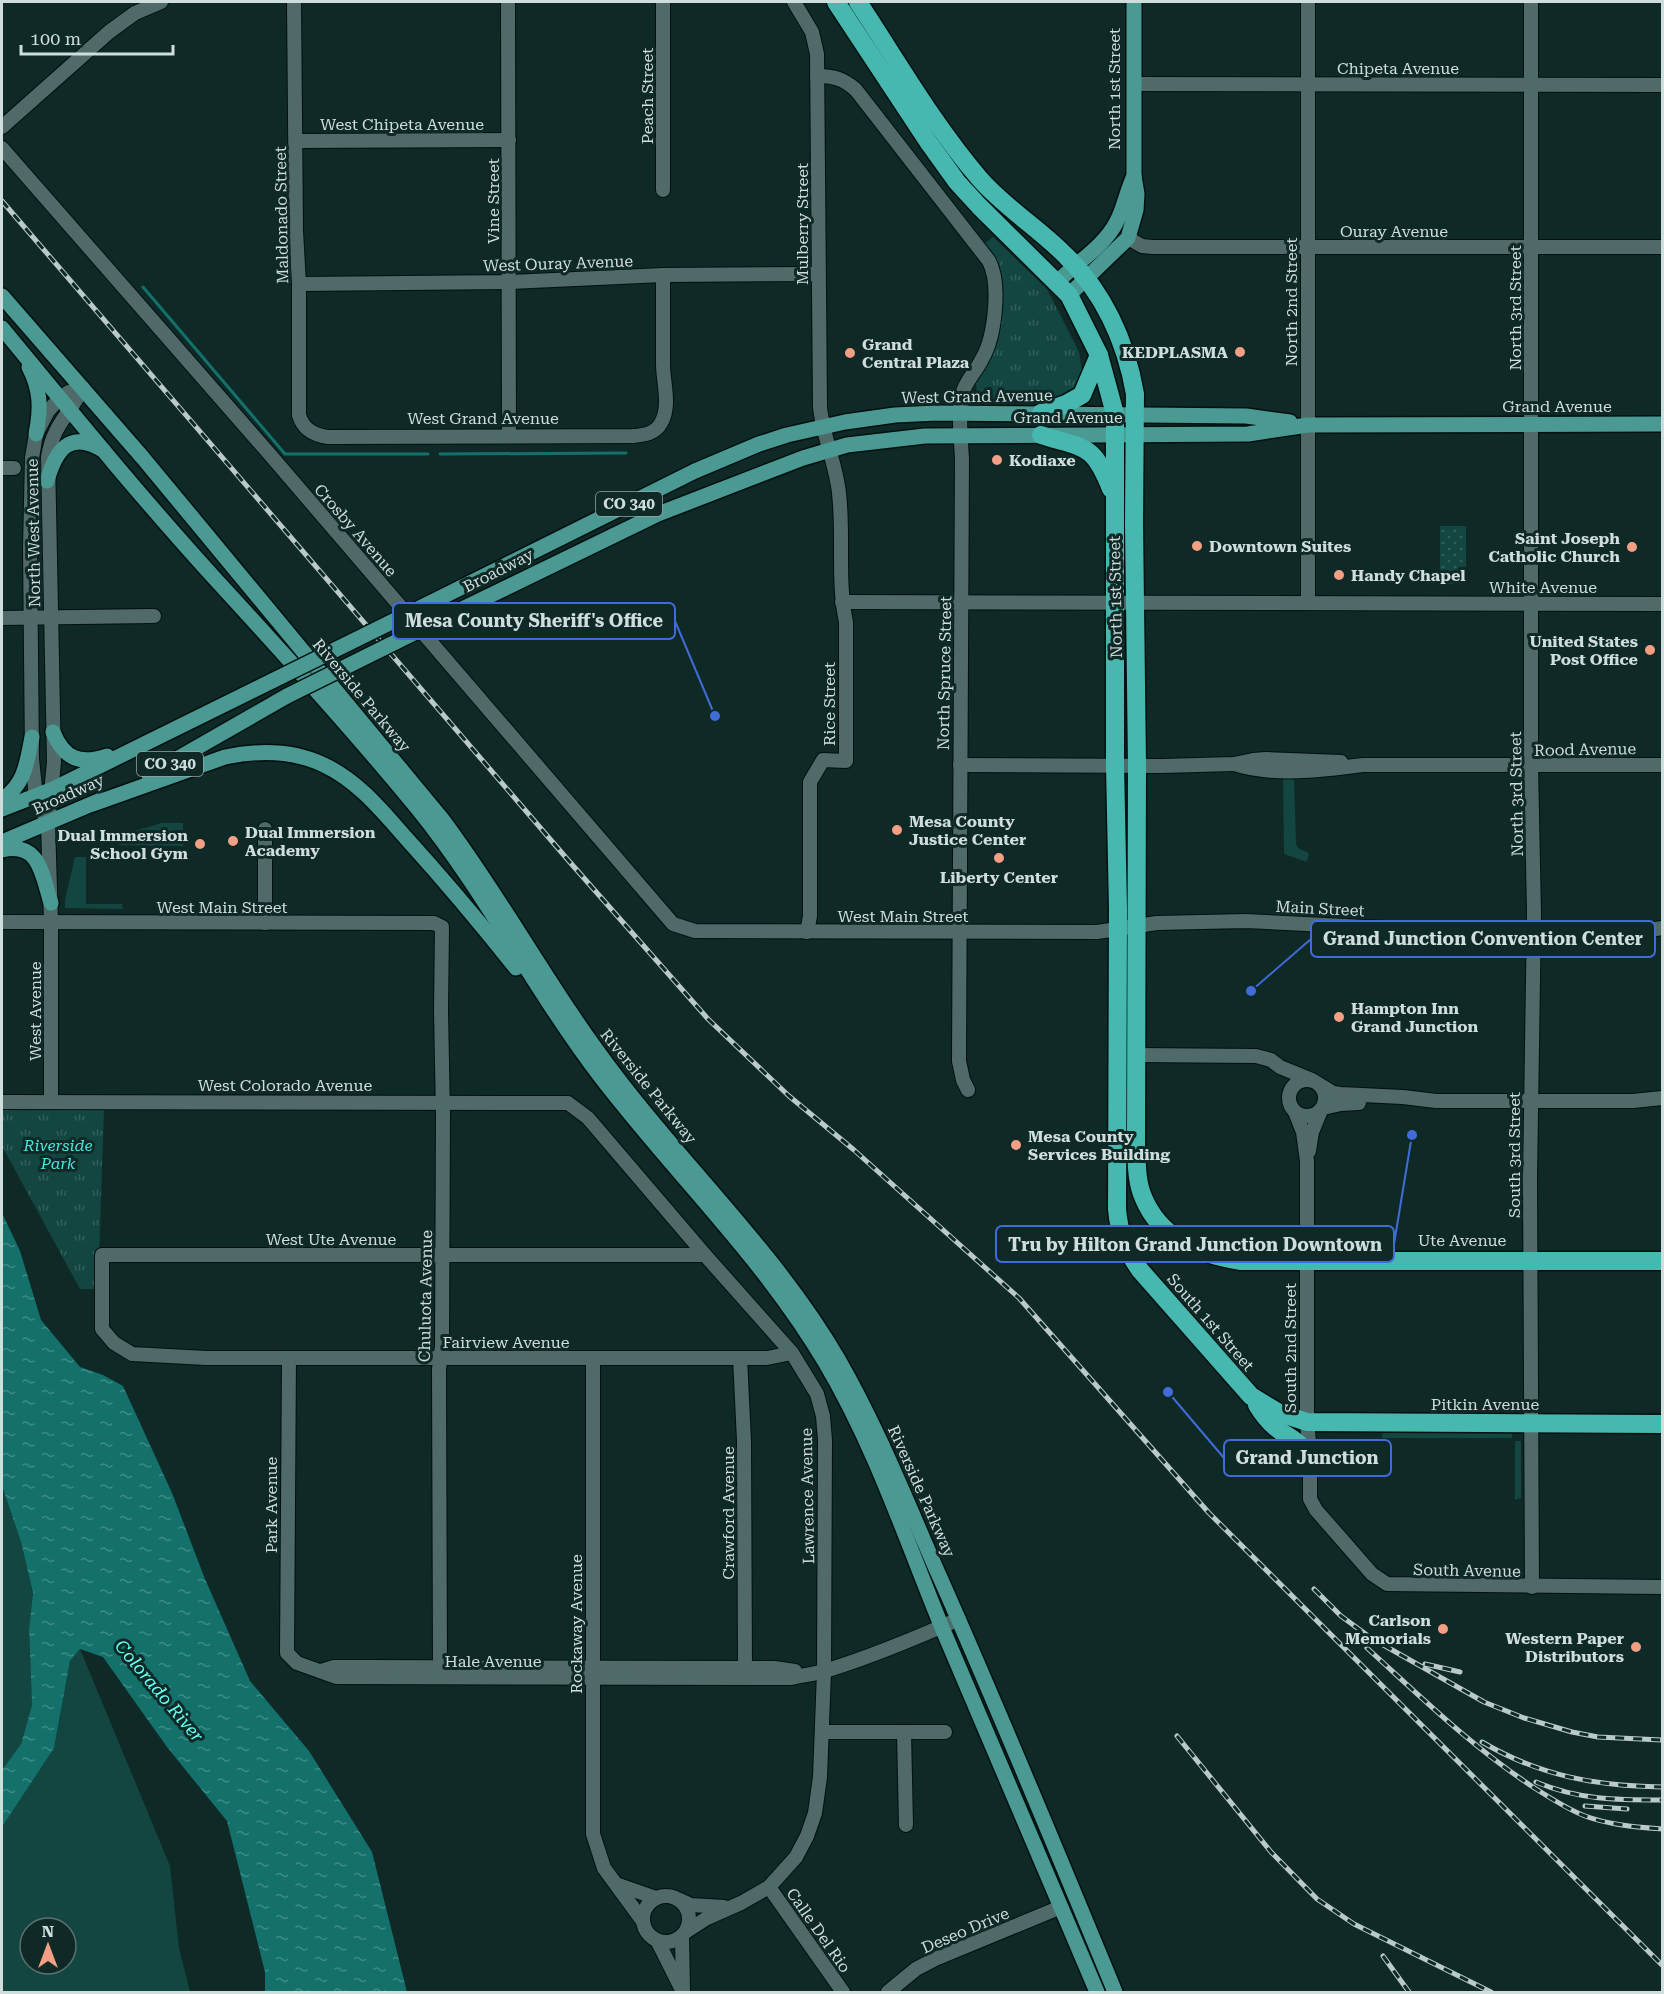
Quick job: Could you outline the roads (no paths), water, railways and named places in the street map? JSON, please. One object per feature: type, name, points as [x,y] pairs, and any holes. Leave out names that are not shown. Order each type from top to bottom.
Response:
[{"type":"highway","points":[[836,2],[957,182],[1063,289]]},
{"type":"highway","points":[[858,2],[948,139],[980,178],[998,198],[1065,254],[1074,265]]},
{"type":"highway","name":"North 1st Street","points":[[1074,265],[1105,306],[1117,330],[1135,393],[1137,926]]},
{"type":"highway","name":"North 1st Street","points":[[1063,289],[1099,355],[1115,414],[1115,765],[1118,929]]},
{"type":"highway","points":[[1041,413],[1066,404],[1082,395],[1099,355]]},
{"type":"highway","points":[[1041,435],[1081,447],[1092,453],[1102,467],[1115,500]]},
{"type":"highway","points":[[1136,1055],[1137,926]]},
{"type":"highway","name":"South 1st Street","points":[[1118,929],[1117,1209],[1122,1239],[1140,1270],[1251,1396],[1279,1413],[1307,1422]]},
{"type":"highway","name":"Ute Avenue","points":[[1136,1055],[1137,1171],[1143,1198],[1163,1227],[1179,1241],[1217,1258],[1240,1261],[1662,1261]]},
{"type":"highway","points":[[1251,1396],[1273,1425],[1299,1442],[1310,1464]]},
{"type":"highway","name":"Pitkin Avenue","points":[[1307,1422],[1662,1424]]},
{"type":"main road","name":"North 1st Street","points":[[1063,289],[1086,280],[1128,238],[1136,210],[1134,2]]},
{"type":"main road","name":"North 1st Street","points":[[1063,289],[1074,265],[1102,241],[1117,222],[1134,176]]},
{"type":"main road","name":"Riverside Parkway","points":[[2,296],[203,530],[442,819],[484,878],[599,1054],[641,1108],[761,1248],[804,1306],[837,1357],[876,1430],[959,1619],[1115,1992]]},
{"type":"main road","name":"Riverside Parkway","points":[[2,328],[185,544],[263,629],[419,811],[465,873],[568,1034],[624,1108],[757,1263],[790,1308],[851,1409],[877,1466],[1097,1992]]},
{"type":"main road","points":[[17,346],[34,376],[39,392],[40,407],[36,434]]},
{"type":"main road","name":"West Grand Avenue","points":[[822,426],[895,415],[1134,414]]},
{"type":"main road","name":"Grand Avenue","points":[[1134,414],[1246,416],[1308,424],[1662,424]]},
{"type":"main road","name":"Grand Avenue","points":[[829,450],[847,445],[899,438],[1248,434],[1308,424]]},
{"type":"main road","name":"Broadway","points":[[2,809],[36,797],[152,741],[723,458],[768,441],[822,426]]},
{"type":"main road","points":[[47,481],[55,457],[64,446],[70,443],[89,443],[107,453]]},
{"type":"main road","name":"Broadway","points":[[2,842],[93,804],[156,772],[287,696],[658,514],[766,471],[829,450]]},
{"type":"main road","points":[[53,732],[62,750],[81,760],[101,758],[152,741]]},
{"type":"main road","points":[[2,799],[22,778],[32,737]]},
{"type":"main road","points":[[93,804],[199,765],[240,754],[273,752],[292,754],[325,766],[355,785],[401,832],[456,893],[568,1034]]},
{"type":"main road","points":[[2,849],[22,849],[33,855],[41,871],[51,903]]},
{"type":"street","points":[[2,127],[109,32],[142,10],[161,2]]},
{"type":"street","name":"Maldonado Street","points":[[294,2],[299,415],[304,426]]},
{"type":"street","name":"Vine Street","points":[[508,2],[509,436]]},
{"type":"street","name":"Peach Street","points":[[663,2],[663,190]]},
{"type":"street","name":"Mulberry Street","points":[[794,2],[807,21],[815,42],[820,407],[822,426],[829,450]]},
{"type":"street","name":"North 2nd Street","points":[[1308,2],[1308,603]]},
{"type":"street","name":"North 3rd Street","points":[[1531,2],[1531,766],[1534,939]]},
{"type":"street","name":"North Spruce Street","points":[[817,76],[833,76],[849,83],[856,90],[991,264],[994,275],[994,317],[986,351],[966,383],[962,393],[960,413],[962,602],[959,1061],[963,1080],[968,1090]]},
{"type":"street","name":"Chipeta Avenue","points":[[1134,84],[1662,85]]},
{"type":"street","name":"West Chipeta Avenue","points":[[296,141],[509,140]]},
{"type":"street","name":"Crosby Avenue","points":[[2,148],[259,442],[662,913],[673,924],[687,930]]},
{"type":"street","name":"Ouray Avenue","points":[[1128,238],[1142,246],[1152,247],[1662,247]]},
{"type":"street","name":"West Ouray Avenue","points":[[299,284],[510,282],[663,275],[819,274]]},
{"type":"street","name":"West Grand Avenue","points":[[304,426],[318,435],[328,437],[642,435],[650,433],[665,416],[666,404],[663,367],[663,275]]},
{"type":"street","name":"North West Avenue","points":[[48,824],[36,797],[32,737],[30,472],[36,434],[48,411],[66,403],[83,388]]},
{"type":"street","name":"North West Avenue","points":[[51,922],[48,824],[53,789],[53,732],[47,481],[52,436],[66,403]]},
{"type":"street","name":"Rice Street","points":[[807,932],[810,916],[810,782],[823,760],[846,760],[846,622],[842,602],[839,492],[829,450]]},
{"type":"street","name":"White Avenue","points":[[842,602],[1662,604]]},
{"type":"street","points":[[2,618],[154,616]]},
{"type":"street","name":"Rood Avenue","points":[[960,765],[1234,764],[1252,770],[1329,769],[1363,765],[1662,765]]},
{"type":"street","points":[[265,923],[266,829]]},
{"type":"street","name":"West Main Street","points":[[2,922],[434,923],[442,927]]},
{"type":"street","name":"West Avenue","points":[[51,922],[51,1101]]},
{"type":"street","name":"Main Street","points":[[1118,929],[1157,922],[1265,922],[1385,928],[1457,938],[1598,939],[1662,928]]},
{"type":"street","name":"Chuluota Avenue","points":[[440,1667],[443,1255],[442,927]]},
{"type":"street","name":"West Main Street","points":[[687,930],[1097,932],[1118,929]]},
{"type":"street","name":"South 3rd Street","points":[[1532,1587],[1530,1101],[1534,939]]},
{"type":"street","points":[[1136,1055],[1256,1056],[1271,1060],[1280,1067],[1316,1082],[1333,1093],[1436,1101],[1633,1101],[1662,1098]]},
{"type":"street","points":[[1280,1067],[1287,1081],[1290,1104],[1295,1112],[1308,1116],[1341,1104],[1371,1102],[1385,1097]]},
{"type":"street","points":[[1289,1095],[1296,1083],[1304,1080],[1316,1082],[1326,1095],[1322,1109]]},
{"type":"street","name":"West Colorado Avenue","points":[[2,1102],[568,1103]]},
{"type":"street","name":"Lawrence Avenue","points":[[568,1103],[588,1118],[792,1353],[817,1394],[824,1428],[824,1672],[819,1792],[812,1824],[796,1857],[769,1887],[741,1904],[729,1907],[684,1934]]},
{"type":"street","name":"South 2nd Street","points":[[1306,1161],[1312,1132],[1322,1109]]},
{"type":"street","name":"South 2nd Street","points":[[1295,1112],[1303,1132],[1306,1161],[1307,1422],[1310,1499]]},
{"type":"street","name":"West Ute Avenue","points":[[114,1343],[102,1329],[102,1255],[705,1255]]},
{"type":"street","name":"Fairview Avenue","points":[[114,1343],[132,1354],[207,1358],[767,1358],[792,1353]]},
{"type":"street","name":"Park Avenue","points":[[288,1653],[289,1358]]},
{"type":"street","name":"Crawford Avenue","points":[[740,1358],[744,1441],[745,1668]]},
{"type":"street","name":"Rockaway Avenue","points":[[593,1359],[593,1834],[604,1868],[642,1920]]},
{"type":"street","name":"South Avenue","points":[[1310,1499],[1316,1510],[1366,1567],[1378,1580],[1387,1584],[1662,1587]]},
{"type":"street","name":"Hale Avenue","points":[[321,1671],[334,1667],[440,1667],[791,1678],[824,1672],[874,1655],[959,1619]]},
{"type":"street","name":"Hale Avenue","points":[[288,1653],[297,1663],[336,1677],[745,1668],[774,1668],[809,1673]]},
{"type":"street","points":[[822,1732],[945,1732]]},
{"type":"street","points":[[904,1732],[906,1825]]},
{"type":"street","points":[[614,1883],[656,1898]]},
{"type":"street","name":"Calle Del Rio","points":[[769,1887],[843,1992]]},
{"type":"street","points":[[683,1992],[684,1934],[689,1923],[689,1914],[680,1900],[664,1896],[649,1903],[642,1920],[650,1937],[658,1941],[675,1941],[684,1934]]},
{"type":"street","name":"Lawrence Avenue","points":[[680,1900],[691,1905],[729,1907]]},
{"type":"street","name":"Deseo Drive","points":[[888,1992],[916,1969],[935,1959],[1061,1907]]},
{"type":"street","points":[[658,1941],[683,1992]]},
{"type":"water","name":"Colorado River","points":[[2,1213],[20,1251],[41,1320],[80,1367],[103,1375],[123,1386],[172,1493],[205,1579],[250,1681],[309,1751],[372,1852],[407,1992],[265,1992],[265,1972],[227,1821],[167,1747],[103,1657],[80,1649],[70,1661],[54,1748],[2,1827],[2,1770],[21,1744],[32,1705],[29,1629],[33,1593],[21,1542],[2,1486]]},
{"type":"waterway","points":[[143,287],[285,454],[428,454]]},
{"type":"waterway","points":[[440,454],[626,453]]},
{"type":"railway","points":[[2,201],[568,860],[708,1019],[789,1096],[854,1150],[1019,1298],[1209,1513],[1662,1965]]},
{"type":"railway","points":[[1314,1589],[1341,1616],[1371,1638],[1484,1702],[1524,1718],[1572,1732],[1598,1737],[1662,1740]]},
{"type":"railway","points":[[1367,1648],[1468,1738],[1511,1772],[1552,1799],[1585,1816],[1604,1822],[1662,1829]]},
{"type":"railway","points":[[1425,1664],[1460,1672]]},
{"type":"railway","points":[[1177,1736],[1271,1852],[1317,1899],[1354,1924],[1491,1992]]},
{"type":"railway","points":[[1482,1742],[1525,1763],[1569,1777],[1614,1784],[1662,1787]]},
{"type":"railway","points":[[1536,1782],[1583,1796],[1662,1800]]},
{"type":"railway","points":[[1585,1806],[1627,1809]]},
{"type":"railway","points":[[1383,1956],[1409,1992]]},
{"type":"place","name":"KEDPLASMA","points":[[1240,352]]},
{"type":"place","name":"Grand Central Plaza","points":[[850,353]]},
{"type":"place","name":"Kodiaxe","points":[[997,460]]},
{"type":"place","name":"Downtown Suites","points":[[1197,546]]},
{"type":"place","name":"Saint Joseph Catholic Church","points":[[1632,547]]},
{"type":"place","name":"Handy Chapel","points":[[1339,575]]},
{"type":"place","name":"United States Post Office","points":[[1650,650]]},
{"type":"place","name":"Mesa County Sheriff's Office","points":[[715,716]]},
{"type":"place","name":"Mesa County Justice Center","points":[[897,830]]},
{"type":"place","name":"Dual Immersion Academy","points":[[233,841]]},
{"type":"place","name":"Dual Immersion School Gym","points":[[200,844]]},
{"type":"place","name":"Liberty Center","points":[[999,858]]},
{"type":"place","name":"Grand Junction Convention Center","points":[[1251,991]]},
{"type":"place","name":"Hampton Inn Grand Junction","points":[[1339,1017]]},
{"type":"place","name":"Tru by Hilton Grand Junction Downtown","points":[[1412,1135]]},
{"type":"place","name":"Mesa County Services Building","points":[[1016,1145]]},
{"type":"place","name":"Grand Junction","points":[[1168,1392]]},
{"type":"place","name":"Carlson Memorials","points":[[1443,1629]]},
{"type":"place","name":"Western Paper Distributors","points":[[1636,1647]]},
{"type":"park label","name":"Riverside Park","points":[[58,1154]]}]
